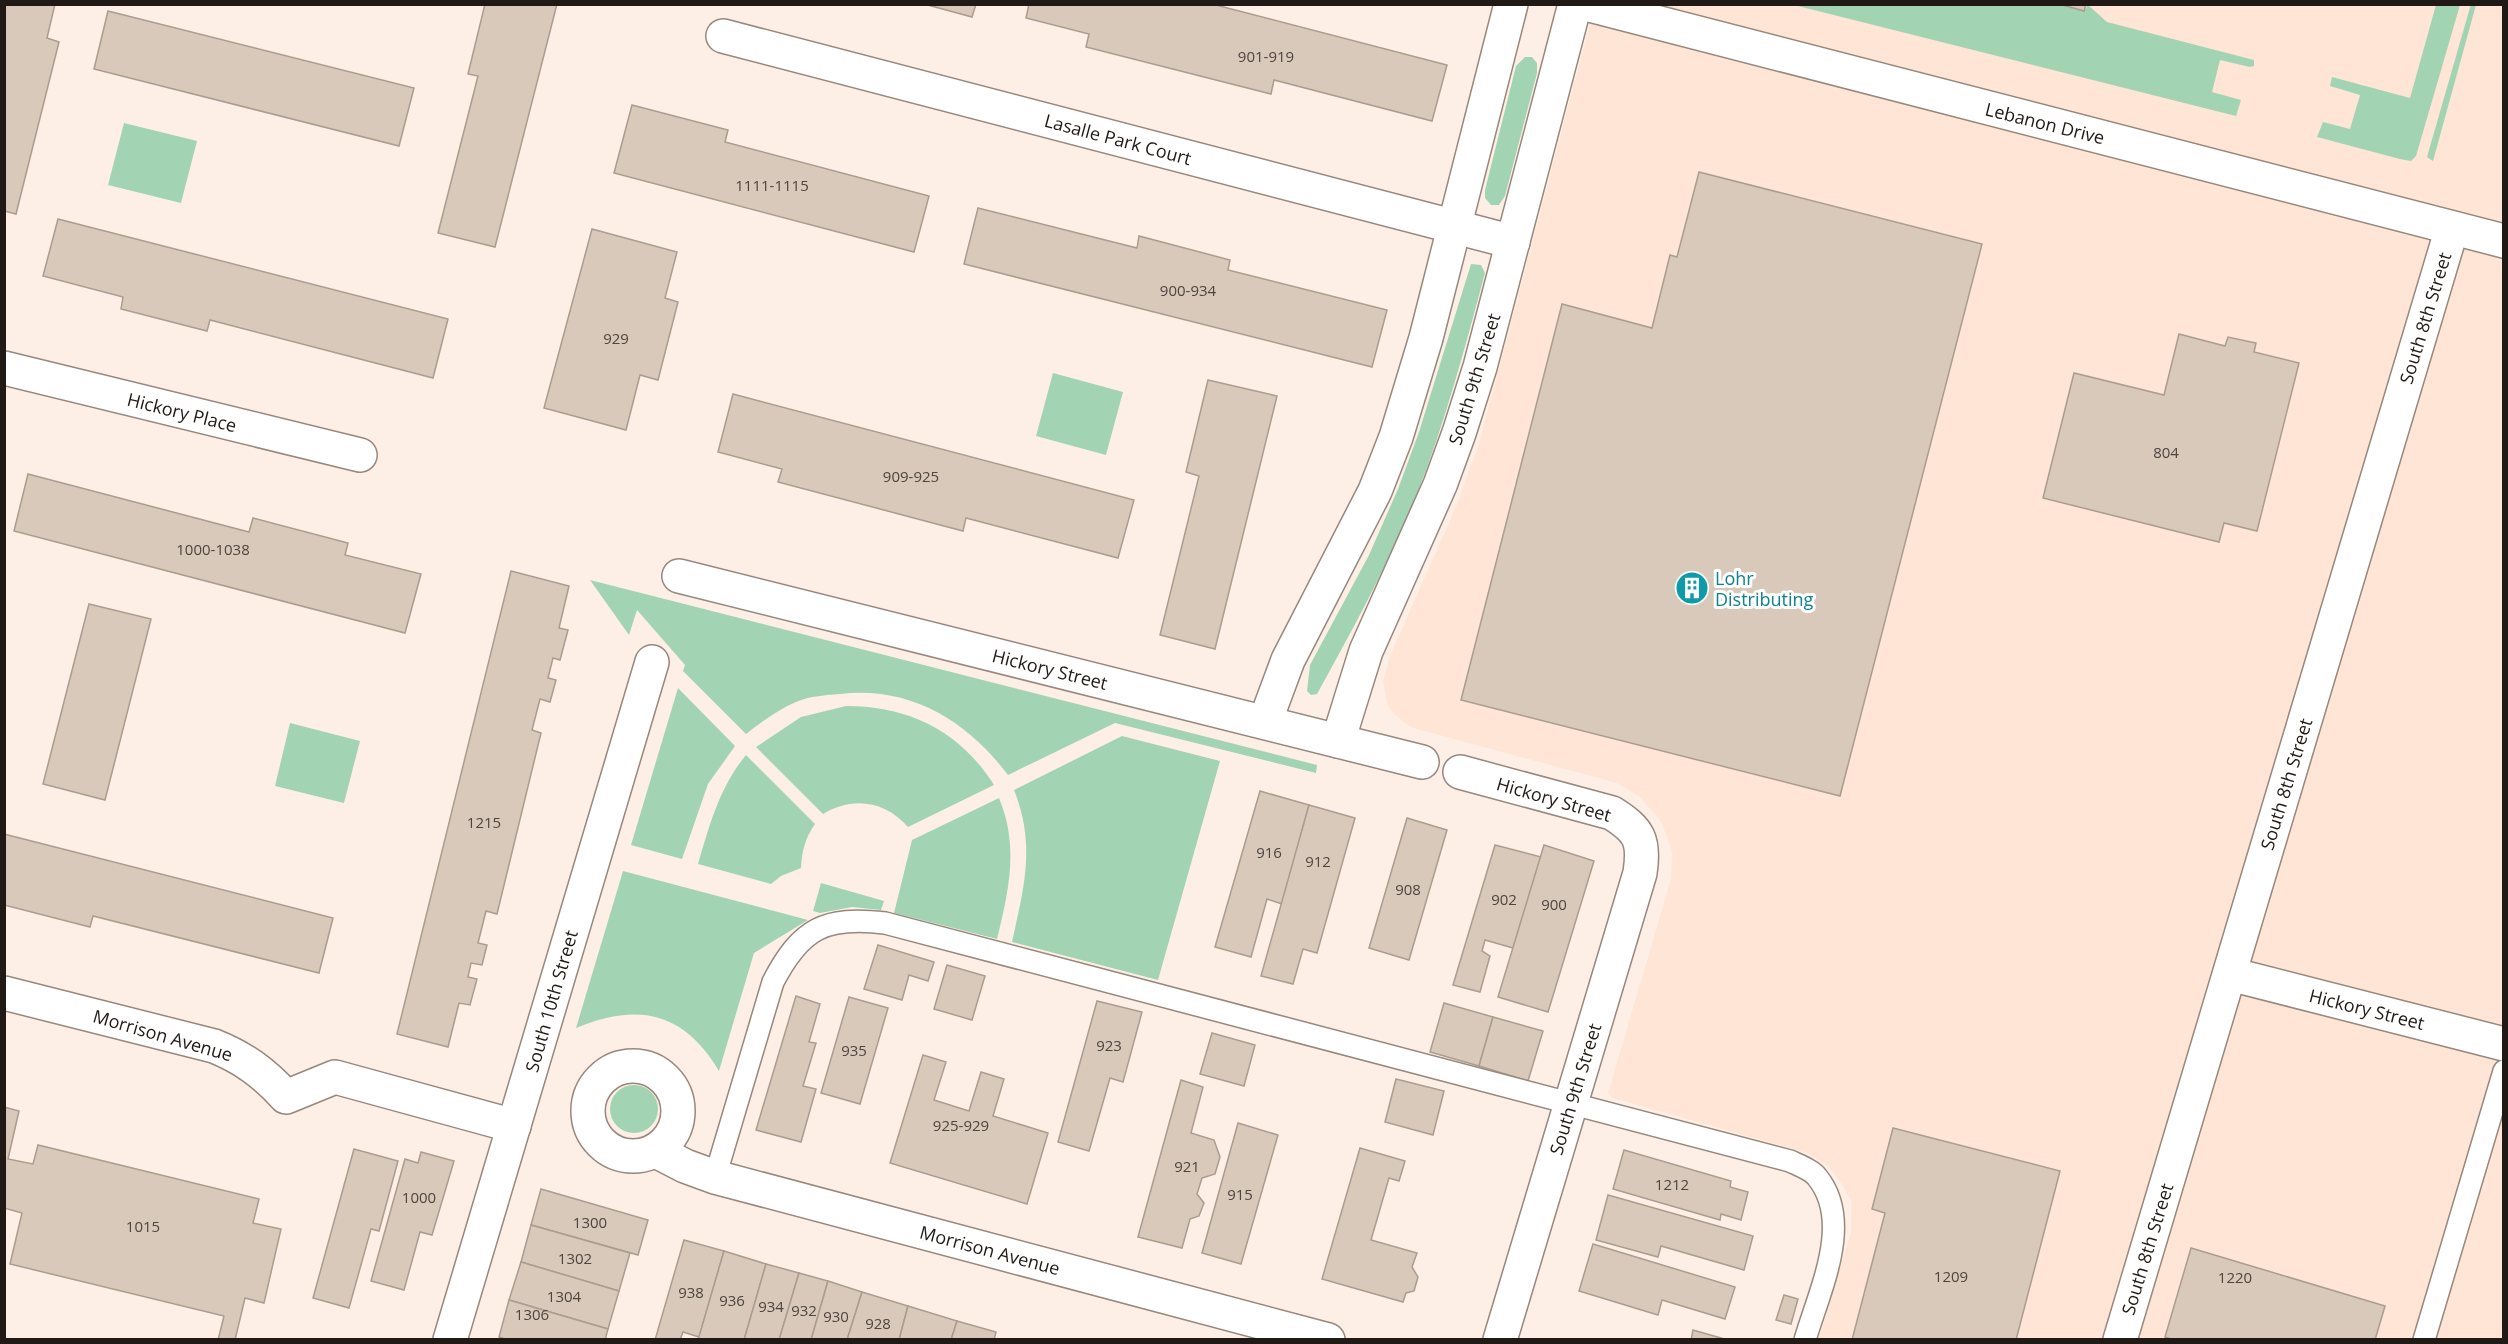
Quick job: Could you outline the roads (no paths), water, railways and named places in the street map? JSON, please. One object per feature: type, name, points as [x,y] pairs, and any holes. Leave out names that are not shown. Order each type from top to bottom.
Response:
[{"type":"street","points":[[1265,722],[1288,660],[1375,491],[1396,437],[1426,338],[1511,4]]},
{"type":"street","name":"South 9th Street","points":[[1338,741],[1366,651],[1428,513],[1459,433],[1480,367],[1575,4]]},
{"type":"street","name":"Lebanon Drive","points":[[1586,4],[2504,241]]},
{"type":"street","name":"Lasalle Park Court","points":[[723,36],[1513,242]]},
{"type":"street","name":"South 8th Street","points":[[2120,1340],[2452,228]]},
{"type":"street","name":"Hickory Place","points":[[4,368],[360,456]]},
{"type":"street","name":"Hickory Street","points":[[679,576],[1422,762]]},
{"type":"street","name":"South 10th Street","points":[[450,1340],[652,662]]},
{"type":"street","name":"Hickory Street","points":[[1460,772],[1612,813],[1629,823],[1640,838]]},
{"type":"street","name":"South 9th Street","points":[[1500,1340],[1640,873],[1643,854],[1640,838]]},
{"type":"street","name":"Hickory Street","points":[[2230,974],[2504,1044]]},
{"type":"street","name":"Morrison Avenue","points":[[4,993],[214,1046],[242,1057],[266,1075],[286,1097],[335,1077],[514,1126]]},
{"type":"street","name":"Morrison Avenue","points":[[656,1151],[685,1166],[714,1177],[1328,1340]]},
{"type":"lane","points":[[714,1177],[773,982],[787,955],[810,932],[833,922],[860,920],[885,922],[1790,1161],[1817,1175],[1829,1199],[1834,1219],[1832,1246],[1805,1340]]},
{"type":"lane","points":[[2424,1340],[2504,1071]]},
{"type":"place","name":"Lohr Distributing","points":[[1692,588]]}]
